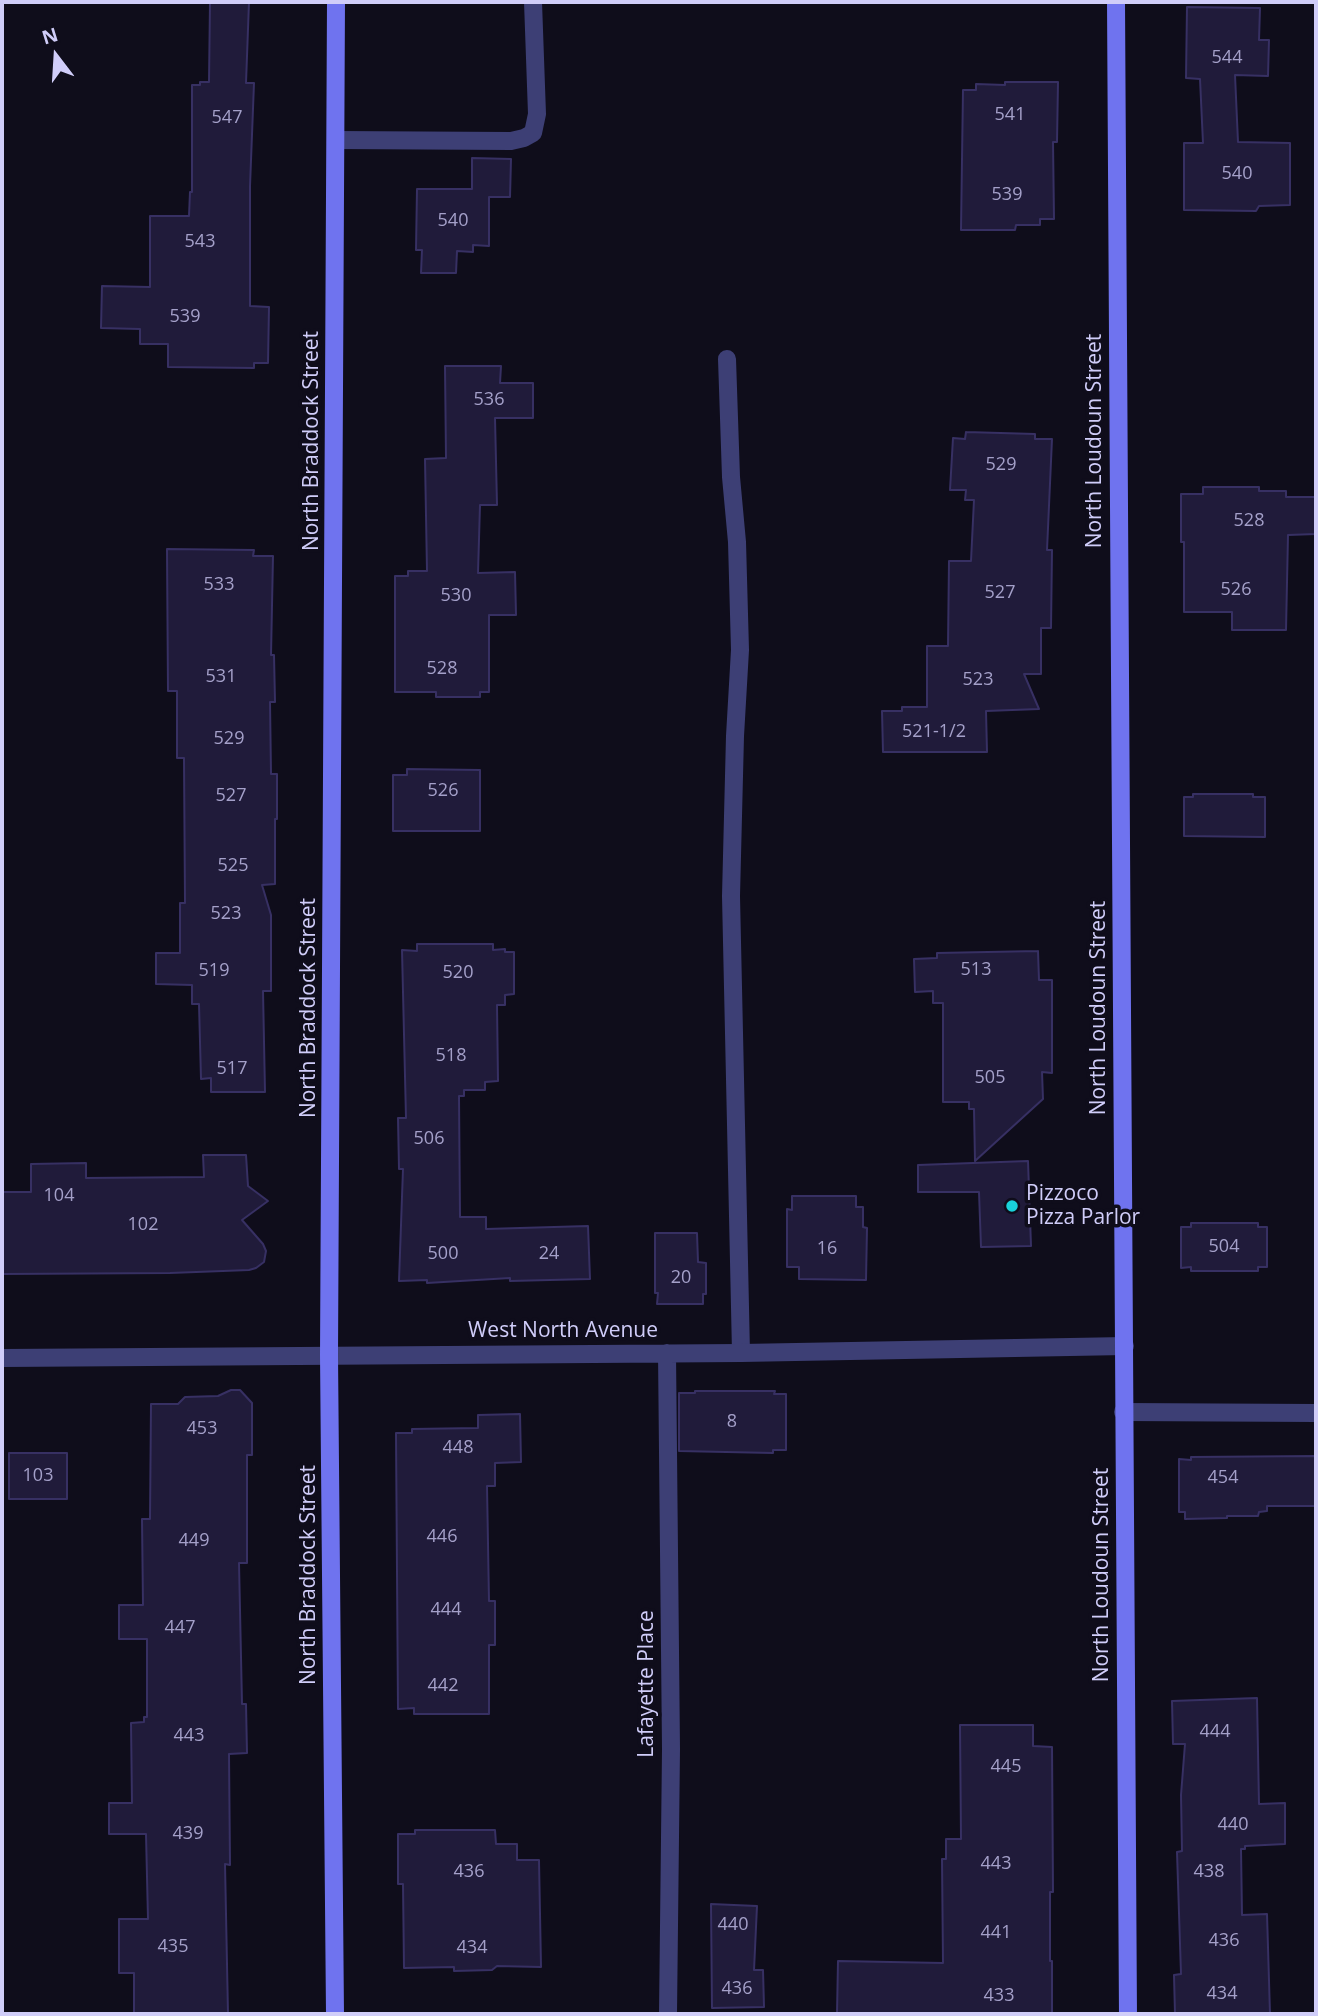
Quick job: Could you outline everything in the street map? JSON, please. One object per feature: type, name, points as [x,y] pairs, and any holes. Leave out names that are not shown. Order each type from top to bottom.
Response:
[{"type":"street","name":"North Braddock Street","points":[[335,2014],[330,1355],[336,2]]},
{"type":"street","points":[[336,140],[512,141],[533,133],[537,114],[533,2]]},
{"type":"street","name":"North Loudoun Street","points":[[1116,2],[1128,2014]]},
{"type":"street","points":[[727,359],[740,650],[731,895],[741,1353]]},
{"type":"street","name":"West North Avenue","points":[[2,1358],[741,1353],[1125,1346]]},
{"type":"street","name":"Lafayette Place","points":[[667,1353],[671,1749],[668,2014]]},
{"type":"street","points":[[1123,1412],[1316,1413]]},
{"type":"building","points":[[210,2],[249,2],[246,83],[254,83],[250,186],[250,306],[269,307],[268,363],[254,363],[254,368],[168,367],[168,344],[140,344],[140,329],[101,328],[102,286],[150,287],[150,216],[189,216],[192,192],[192,85],[209,82]]},
{"type":"building","points":[[1187,7],[1260,8],[1259,40],[1269,40],[1268,76],[1235,75],[1238,142],[1290,143],[1290,205],[1259,206],[1256,211],[1184,210],[1184,143],[1203,143],[1200,79],[1186,78]]},
{"type":"building","points":[[1005,82],[1058,82],[1057,142],[1053,142],[1054,219],[1040,219],[1040,225],[1016,225],[1015,230],[961,230],[963,90],[976,90],[976,84],[1005,85]]},
{"type":"building","points":[[472,158],[511,159],[510,197],[489,197],[489,246],[473,245],[473,252],[457,251],[456,273],[421,273],[422,250],[416,250],[417,189],[472,189]]},
{"type":"building","points":[[445,366],[501,366],[500,383],[533,383],[533,418],[495,418],[497,505],[480,505],[478,573],[515,572],[516,615],[489,615],[489,692],[480,692],[480,697],[436,697],[436,692],[395,692],[395,576],[408,576],[408,571],[427,571],[425,459],[446,458]]},
{"type":"building","points":[[966,432],[1035,434],[1035,439],[1052,439],[1047,550],[1052,550],[1051,628],[1041,628],[1041,674],[1024,674],[1039,709],[986,711],[987,752],[883,752],[882,711],[902,711],[902,707],[927,707],[927,646],[948,646],[949,561],[971,561],[974,500],[965,500],[966,490],[950,490],[953,438],[965,439]]},
{"type":"building","points":[[1203,487],[1259,487],[1259,491],[1286,491],[1286,497],[1316,497],[1316,534],[1288,535],[1286,630],[1232,630],[1232,612],[1184,612],[1181,494],[1203,494]]},
{"type":"building","points":[[167,549],[254,550],[253,556],[273,556],[271,655],[274,655],[275,702],[270,702],[271,774],[277,774],[277,819],[275,884],[262,885],[271,915],[271,991],[263,991],[265,1092],[211,1092],[211,1078],[201,1079],[199,1004],[192,1004],[192,985],[156,984],[156,953],[180,953],[180,903],[185,903],[184,758],[177,758],[177,691],[168,691]]},
{"type":"building","points":[[407,769],[480,770],[480,831],[393,831],[393,775],[407,775]]},
{"type":"building","points":[[1193,794],[1253,794],[1253,797],[1265,797],[1265,837],[1184,836],[1184,797],[1193,797]]},
{"type":"building","points":[[417,944],[493,944],[493,950],[505,949],[505,952],[514,952],[514,994],[505,995],[505,1005],[497,1005],[498,1081],[485,1082],[485,1090],[464,1090],[464,1096],[459,1096],[460,1217],[486,1217],[486,1229],[588,1226],[590,1279],[510,1281],[510,1278],[427,1283],[427,1280],[399,1281],[403,1169],[399,1169],[398,1118],[406,1118],[402,950],[417,951]]},
{"type":"building","points":[[1038,951],[1039,980],[1052,980],[1052,1073],[1042,1072],[1043,1099],[975,1161],[974,1109],[969,1109],[969,1102],[943,1102],[943,1003],[933,1003],[933,991],[915,992],[914,959],[937,958],[937,953]]},
{"type":"building","points":[[203,1155],[246,1155],[248,1186],[268,1201],[242,1220],[266,1251],[264,1262],[256,1268],[170,1273],[2,1274],[2,1192],[31,1192],[31,1164],[86,1163],[86,1178],[204,1177]]},
{"type":"building","points":[[1028,1161],[1031,1246],[981,1247],[979,1192],[918,1192],[918,1165]]},
{"type":"building","points":[[792,1196],[856,1196],[856,1207],[863,1207],[863,1227],[867,1228],[866,1280],[799,1279],[799,1267],[787,1267],[787,1209],[792,1210]]},
{"type":"building","points":[[1191,1223],[1258,1223],[1258,1227],[1267,1227],[1267,1267],[1258,1267],[1258,1271],[1191,1271],[1191,1267],[1181,1268],[1181,1227],[1191,1227]]},
{"type":"building","points":[[655,1233],[697,1233],[698,1262],[706,1263],[706,1294],[703,1294],[703,1304],[657,1304]]},
{"type":"building","points":[[231,1390],[240,1390],[252,1403],[252,1455],[247,1455],[247,1563],[239,1563],[242,1704],[246,1704],[247,1753],[229,1754],[230,1865],[225,1864],[228,2014],[134,2014],[134,1973],[119,1973],[119,1919],[148,1919],[146,1834],[109,1834],[109,1803],[132,1803],[131,1723],[144,1722],[144,1717],[147,1717],[147,1639],[119,1639],[119,1605],[143,1605],[142,1519],[150,1519],[151,1404],[178,1404],[185,1397],[218,1396]]},
{"type":"building","points":[[775,1391],[774,1394],[786,1394],[786,1450],[773,1450],[773,1453],[679,1451],[679,1393]]},
{"type":"building","points":[[520,1414],[521,1462],[495,1463],[495,1486],[487,1486],[489,1601],[495,1601],[495,1645],[489,1645],[489,1714],[414,1714],[414,1708],[398,1709],[396,1433],[412,1433],[412,1429],[478,1428],[478,1415]]},
{"type":"building","points":[[9,1453],[67,1453],[67,1499],[9,1499]]},
{"type":"building","points":[[1316,1456],[1316,1506],[1267,1506],[1267,1511],[1259,1512],[1258,1516],[1227,1518],[1185,1519],[1185,1512],[1179,1512],[1179,1459]]},
{"type":"building","points":[[1257,1698],[1259,1804],[1285,1803],[1285,1844],[1245,1846],[1245,1849],[1241,1849],[1242,1915],[1267,1914],[1270,2014],[1175,2014],[1174,1975],[1181,1974],[1177,1852],[1182,1851],[1181,1795],[1185,1744],[1173,1744],[1172,1701]]},
{"type":"building","points":[[960,1725],[1033,1725],[1033,1746],[1052,1747],[1052,2014],[837,2014],[838,1961],[943,1963],[942,1859],[946,1859],[946,1839],[961,1839]]},
{"type":"building","points":[[415,1830],[495,1830],[496,1844],[517,1844],[517,1860],[539,1860],[541,1967],[497,1966],[492,1970],[454,1971],[454,1967],[404,1968],[403,1884],[398,1884],[398,1834],[415,1834]]},
{"type":"building","points":[[711,1904],[757,1906],[754,1970],[763,1970],[764,2007],[712,2008]]},
{"type":"place","name":"Pizzoco Pizza Parlor","points":[[1012,1206]]}]
